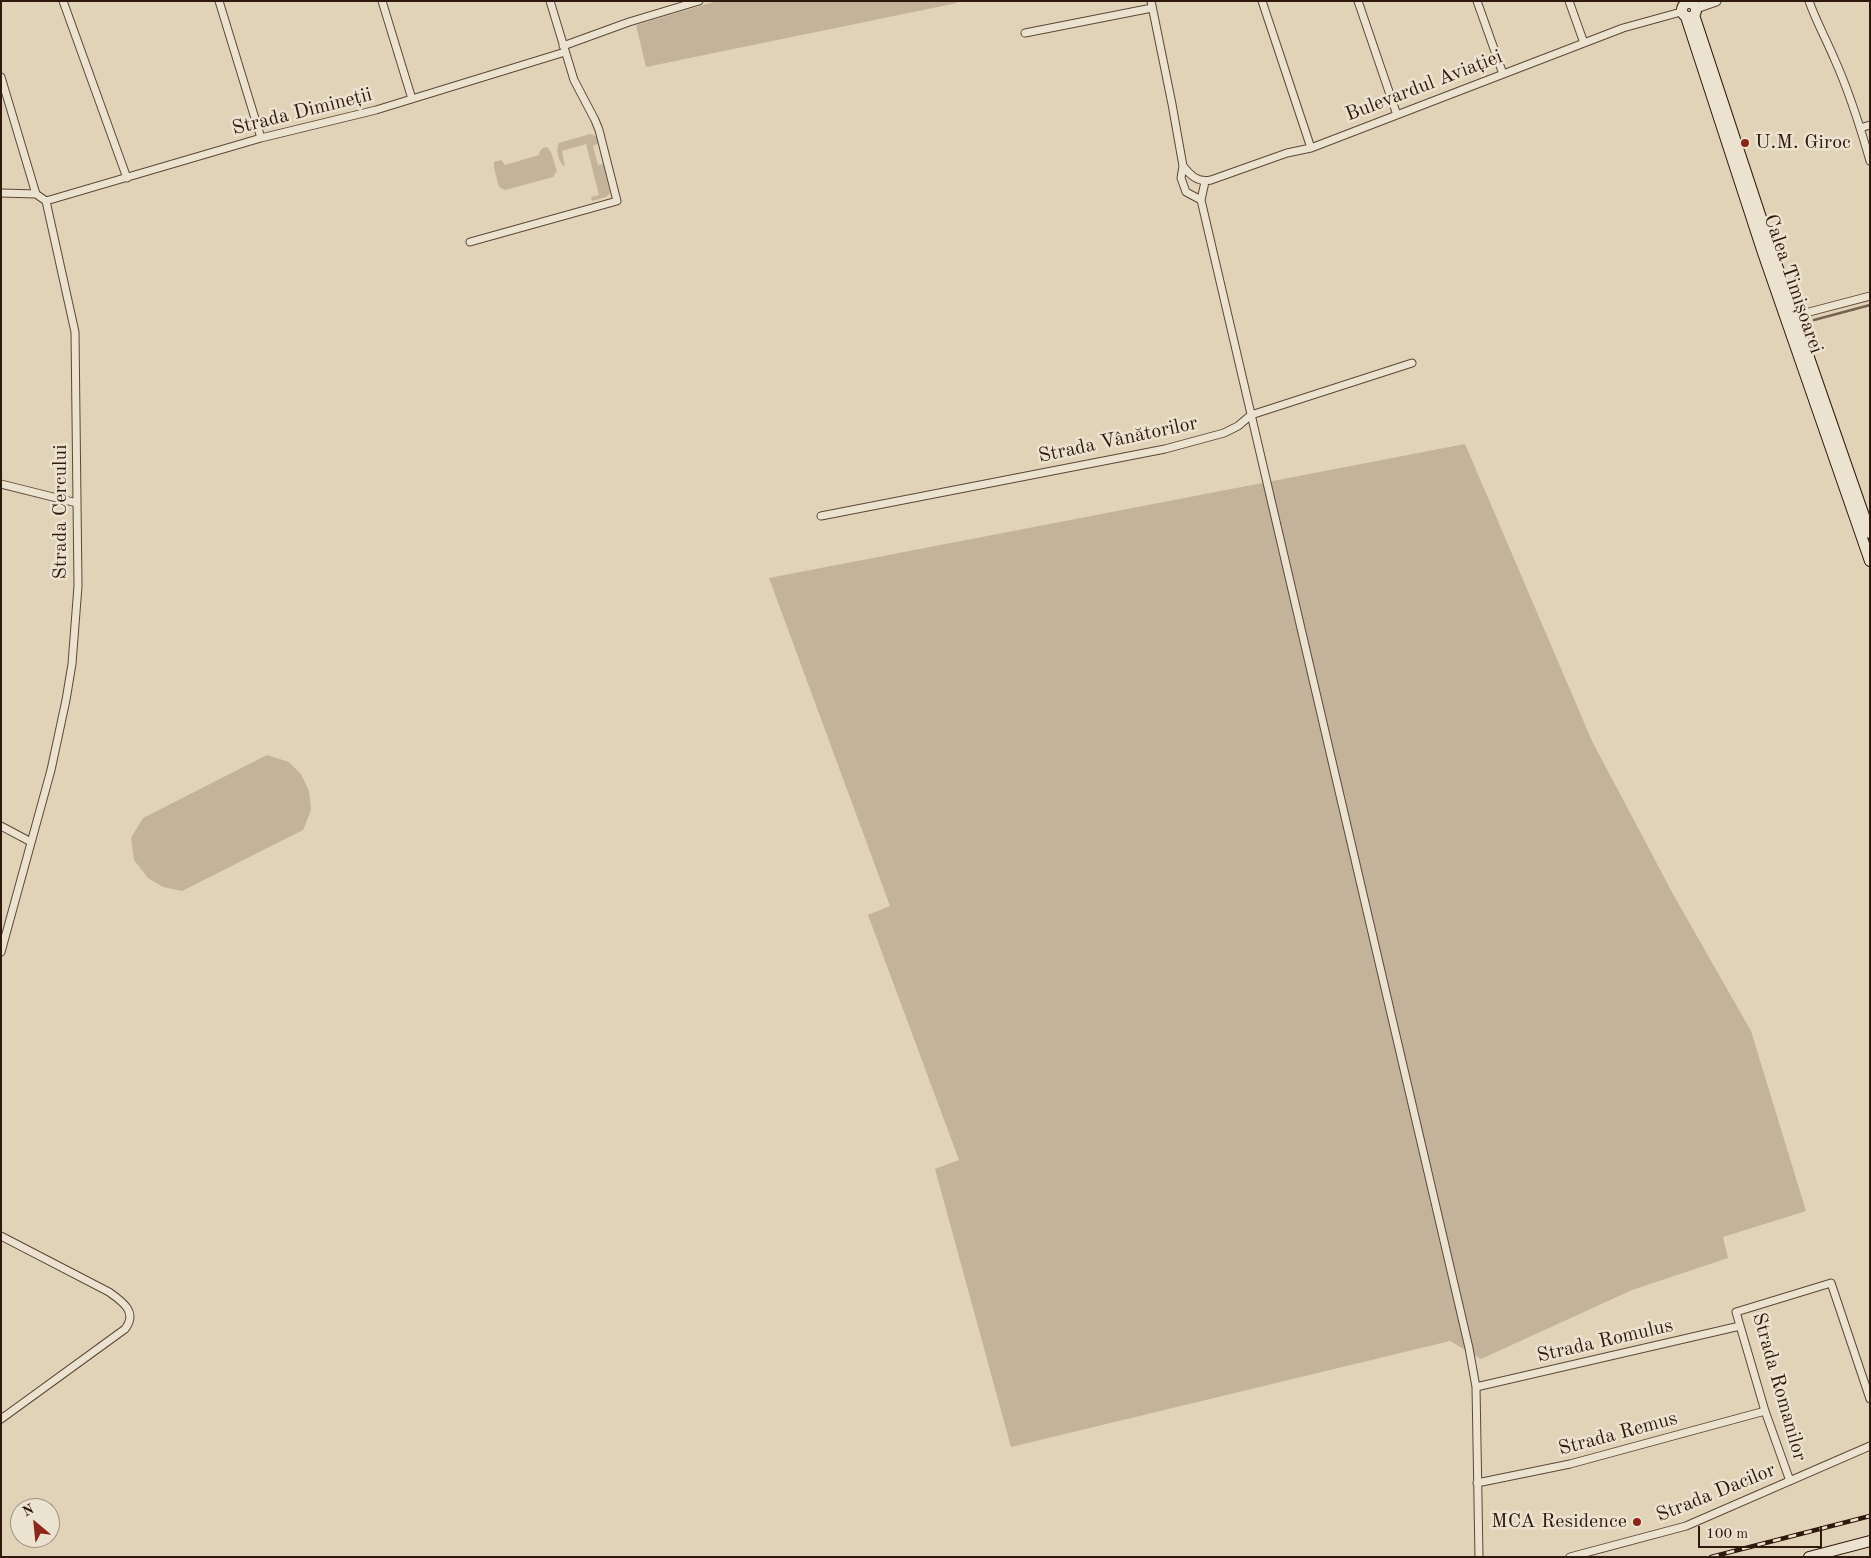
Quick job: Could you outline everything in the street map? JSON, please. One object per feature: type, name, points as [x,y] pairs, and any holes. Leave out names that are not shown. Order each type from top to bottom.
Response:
[{"type":"main road","name":"Calea Timișoarei","points":[[1688,8],[1870,533]]},
{"type":"main road","name":"Calea Timișoarei","points":[[1688,8],[1768,266],[1870,561]]},
{"type":"main road","points":[[1809,1557],[1870,1541]]},
{"type":"street","points":[[63,1],[127,178]]},
{"type":"street","points":[[219,1],[261,138]]},
{"type":"street","points":[[382,1],[412,99]]},
{"type":"street","points":[[470,242],[617,201],[595,120],[574,80],[550,1]]},
{"type":"street","name":"Strada Dimineții","points":[[46,201],[261,138],[376,110],[412,99],[564,49],[629,22],[699,1]]},
{"type":"street","points":[[1262,1],[1312,148]]},
{"type":"street","points":[[1358,1],[1396,115]]},
{"type":"street","points":[[1477,1],[1503,74]]},
{"type":"street","points":[[1569,1],[1584,43]]},
{"type":"street","name":"Bulevardul Aviației","points":[[1204,182],[1287,153],[1312,148],[1623,28],[1716,1]]},
{"type":"street","points":[[1809,1],[1815,19],[1834,58],[1870,161]]},
{"type":"street","points":[[1025,33],[1152,4],[1172,104],[1182,166],[1181,178],[1186,192],[1201,200]]},
{"type":"street","points":[[1,76],[36,194]]},
{"type":"street","points":[[1860,128],[1870,125]]},
{"type":"street","points":[[1182,166],[1194,178],[1204,182],[1201,200],[1460,1309],[1476,1387],[1479,1557]]},
{"type":"street","points":[[1,193],[36,194],[46,201]]},
{"type":"street","name":"Strada Cercului","points":[[1,952],[60,726],[72,664],[78,586],[75,332],[46,201]]},
{"type":"street","points":[[1794,316],[1870,296]]},
{"type":"street","name":"Strada Vânătorilor","points":[[821,516],[1165,449],[1224,433],[1238,426],[1251,415],[1412,363]]},
{"type":"street","points":[[1,484],[78,503]]},
{"type":"street","points":[[1,826],[31,842]]},
{"type":"street","points":[[1,1236],[110,1292],[128,1308],[130,1315],[130,1323],[125,1329],[1,1419]]},
{"type":"street","name":"Strada Romanilor","points":[[1790,1481],[1765,1411],[1736,1312],[1831,1282],[1870,1398]]},
{"type":"street","name":"Strada Romulus","points":[[1476,1387],[1740,1326]]},
{"type":"street","name":"Strada Remus","points":[[1477,1483],[1570,1464],[1765,1411]]},
{"type":"street","name":"Strada Dacilor","points":[[1570,1557],[1686,1526],[1870,1446]]},
{"type":"shaded area","points":[[717,1],[956,1],[957,3],[646,67],[636,25]]},
{"type":"shaded area","points":[[590,134],[598,137],[600,143],[593,146],[598,165],[603,164],[610,193],[606,197],[592,201],[591,197],[599,195],[586,144],[562,151],[565,167],[559,159],[557,149],[559,143]]},
{"type":"shaded area","points":[[547,147],[551,152],[557,171],[553,177],[505,190],[499,187],[494,162],[501,160],[505,165],[539,155],[543,148]]},
{"type":"shaded area","points":[[1465,444],[1592,741],[1674,896],[1751,1031],[1806,1211],[1723,1237],[1728,1258],[1632,1290],[1481,1359],[1450,1341],[1011,1447],[935,1169],[959,1160],[868,915],[890,906],[769,578]]},
{"type":"shaded area","points":[[267,755],[289,762],[301,774],[309,791],[311,810],[303,830],[182,891],[163,887],[148,878],[134,860],[131,838],[143,818]]},
{"type":"waterway","points":[[1814,320],[1870,305]]},
{"type":"railway","points":[[1711,1557],[1870,1516]]},
{"type":"place","name":"U.M. Giroc","points":[[1745,143]]},
{"type":"place","name":"MCA Residence","points":[[1637,1522]]}]
